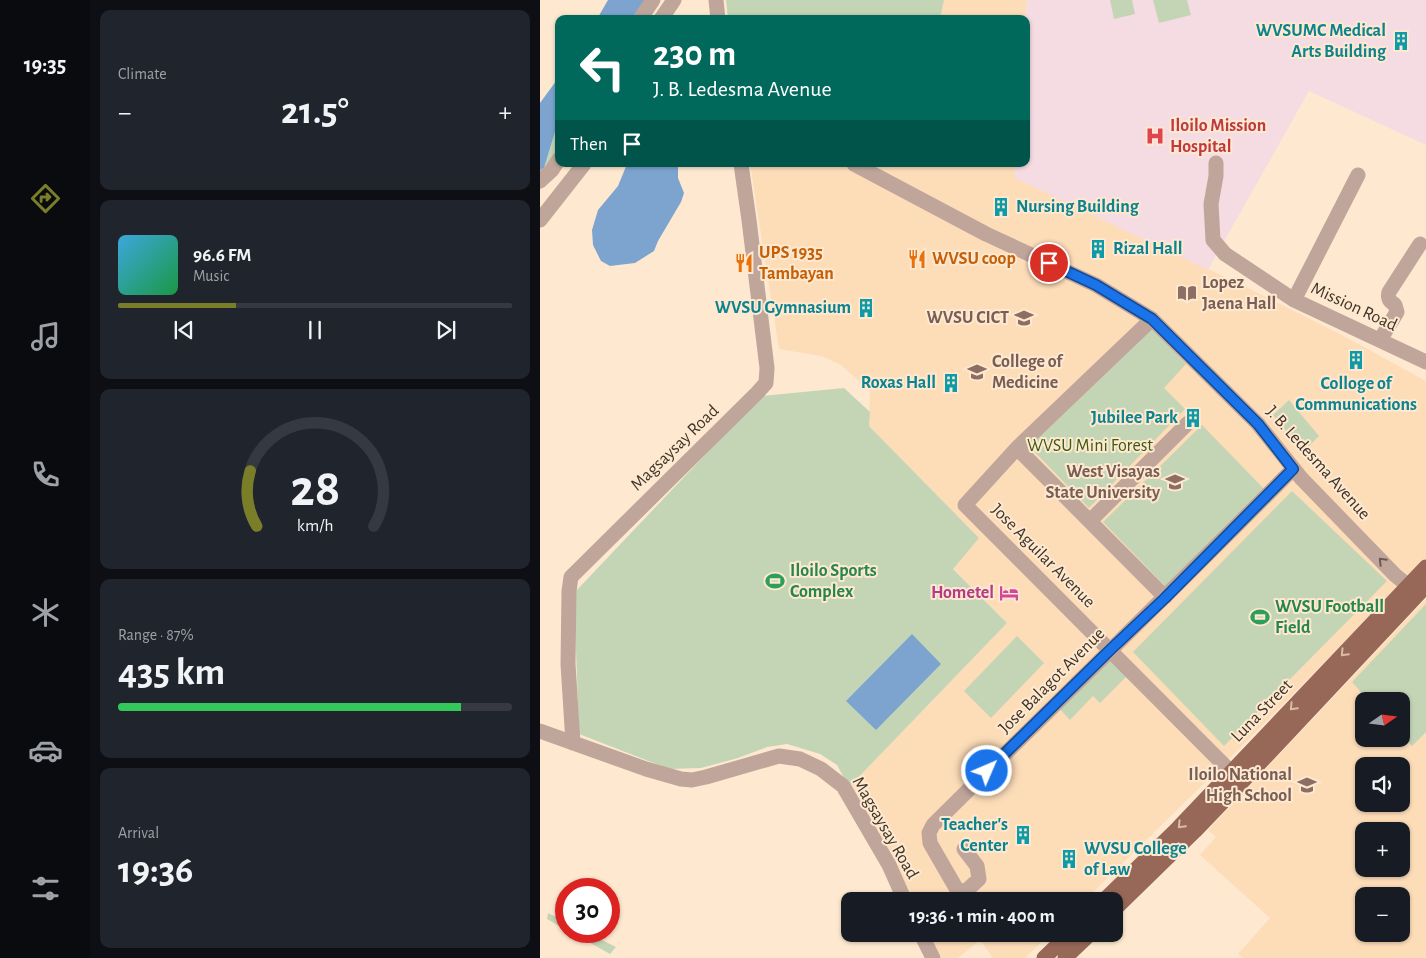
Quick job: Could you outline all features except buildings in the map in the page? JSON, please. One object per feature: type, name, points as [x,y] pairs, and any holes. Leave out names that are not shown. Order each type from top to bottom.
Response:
[{"type":"main road","name":"Luna Street","points":[[1123,901],[1242,782],[1417,589],[1426,567]]},
{"type":"main road","name":"Luna Street","points":[[1112,892],[1178,828],[1231,771],[1417,589]]},
{"type":"main road","points":[[1044,958],[1061,942]]},
{"type":"main road","points":[[1065,958],[1082,942]]},
{"type":"street","points":[[643,15],[653,0]]},
{"type":"street","points":[[664,15],[674,0]]},
{"type":"street","points":[[716,0],[718,15]]},
{"type":"street","name":"Mission Road","points":[[1216,164],[1211,204],[1213,240],[1225,254],[1294,300],[1426,362]]},
{"type":"street","points":[[540,181],[555,165]]},
{"type":"street","points":[[540,220],[582,167]]},
{"type":"street","name":"Magsaysay Road","points":[[573,743],[568,664],[569,591],[571,577],[766,382],[767,368],[741,167]]},
{"type":"street","name":"J. B. Ledesma Avenue","points":[[860,167],[986,234],[1096,285],[1152,319],[1258,424],[1293,469],[1417,589]]},
{"type":"street","points":[[1294,300],[1358,175]]},
{"type":"street","points":[[1380,340],[1397,312],[1395,305],[1389,301],[1389,292],[1420,244]]},
{"type":"street","points":[[1152,319],[1017,448],[1165,598]]},
{"type":"street","points":[[1090,522],[1188,422]]},
{"type":"street","name":"Jose Aguilar Avenue","points":[[1017,448],[965,505],[1242,782]]},
{"type":"street","name":"Jose Balagot Avenue","points":[[964,849],[977,866],[979,879],[966,891],[961,892],[956,888],[930,843],[929,833],[933,825],[1165,598],[1293,469]]},
{"type":"street","name":"Magsaysay Road","points":[[540,732],[646,769],[681,779],[692,780],[706,777],[779,756],[800,759],[821,769],[843,786],[889,865],[901,892]]},
{"type":"street","points":[[925,942],[933,958]]},
{"type":"shaded area","points":[[944,0],[1027,0],[1025,15],[941,15]]},
{"type":"shaded area","name":"Iloilo Mission Hospital","points":[[1027,0],[1426,0],[1426,145],[1309,91],[1208,270],[1015,178],[1015,167],[1030,167],[1030,15],[1025,15]]},
{"type":"shaded area","name":"West Visayas State University","points":[[750,167],[1015,167],[1015,177],[1021,181],[1246,287],[1342,335],[1426,381],[1426,559],[1231,757],[1093,892],[906,892],[849,787],[1007,623],[953,568],[979,538],[869,426],[870,391],[841,365],[821,356],[779,349]]},
{"type":"shaded area","name":"Iloilo National High School","points":[[1426,599],[1426,958],[1243,958],[1238,954],[1270,918],[1200,855],[1216,837],[1208,830]]},
{"type":"shaded area","points":[[933,942],[978,942],[958,958],[942,958]]},
{"type":"shaded area","points":[[981,942],[1042,942],[1025,958],[993,958]]},
{"type":"green space","points":[[726,0],[944,0],[941,15],[728,15]]},
{"type":"green space","points":[[1110,0],[1132,0],[1135,14],[1114,19]]},
{"type":"green space","points":[[1153,0],[1187,0],[1191,15],[1159,23]]},
{"type":"green space","points":[[555,132],[555,167],[558,167],[558,169],[540,190],[540,170],[544,168]]},
{"type":"green space","name":"WVSU Mini Forest","points":[[1151,327],[1186,364],[1164,388],[1185,409],[1089,508],[1027,444]]},
{"type":"green space","name":"Iloilo Sports Complex","points":[[844,388],[870,412],[869,426],[979,538],[953,569],[1007,623],[849,787],[837,765],[820,754],[787,744],[767,747],[738,758],[701,768],[669,769],[579,734],[574,593],[761,396]]},
{"type":"green space","points":[[1289,400],[1319,436],[1303,452],[1273,415]]},
{"type":"green space","points":[[1202,425],[1264,489],[1166,587],[1103,522]]},
{"type":"green space","name":"WVSU Football Field","points":[[1292,491],[1387,581],[1224,746],[1133,652]]},
{"type":"green space","points":[[1426,604],[1426,732],[1412,746],[1410,744],[1410,692],[1361,692],[1352,682]]},
{"type":"green space","points":[[1017,636],[1044,663],[991,718],[964,691]]},
{"type":"green space","points":[[1108,655],[1128,675],[1100,703],[1093,696],[1070,720],[1058,707]]},
{"type":"green space","points":[[548,913],[555,916],[555,924],[547,919]]},
{"type":"green space","points":[[590,943],[608,943],[616,947],[610,954]]},
{"type":"water","points":[[608,0],[645,0],[636,15],[599,15]]},
{"type":"water","points":[[555,82],[555,132],[544,168],[540,170],[540,103]]},
{"type":"water","points":[[626,167],[678,167],[678,178],[684,193],[654,251],[635,263],[610,266],[601,261],[593,245],[592,230],[598,210],[618,186]]},
{"type":"water","points":[[912,634],[941,664],[876,730],[846,701]]},
{"type":"place","name":"WVSUMC Medical Arts Building","points":[[1401,41]]},
{"type":"place","name":"Iloilo Mission Hospital","points":[[1155,136]]},
{"type":"place","name":"Nursing Building","points":[[1001,207]]},
{"type":"place","name":"Rizal Hall","points":[[1098,249]]},
{"type":"place","name":"WVSU coop","points":[[917,259]]},
{"type":"place","name":"UPS 1935 Tambayan","points":[[744,263]]},
{"type":"place","name":"Lopez Jaena Hall","points":[[1187,293]]},
{"type":"place","name":"WVSU Gymnasium","points":[[866,308]]},
{"type":"place","name":"WVSU CICT","points":[[1024,318]]},
{"type":"place","name":"Colloge of Communications","points":[[1356,360]]},
{"type":"place","name":"College of Medicine","points":[[977,372]]},
{"type":"place","name":"Roxas Hall","points":[[951,383]]},
{"type":"place","name":"Jubilee Park","points":[[1193,418]]},
{"type":"place","name":"West Visayas State University","points":[[1175,482]]},
{"type":"place","name":"Iloilo Sports Complex","points":[[775,581]]},
{"type":"place","name":"Hometel","points":[[1009,593]]},
{"type":"place","name":"WVSU Football Field","points":[[1260,617]]},
{"type":"place","name":"Iloilo National High School","points":[[1307,785]]},
{"type":"place","name":"Teacher's Center","points":[[1023,835]]},
{"type":"place","name":"WVSU College of Law","points":[[1069,859]]},
{"type":"route","points":[[987,771],[1165,598],[1293,469],[1258,424],[1152,319],[1096,285],[1049,263]]}]
